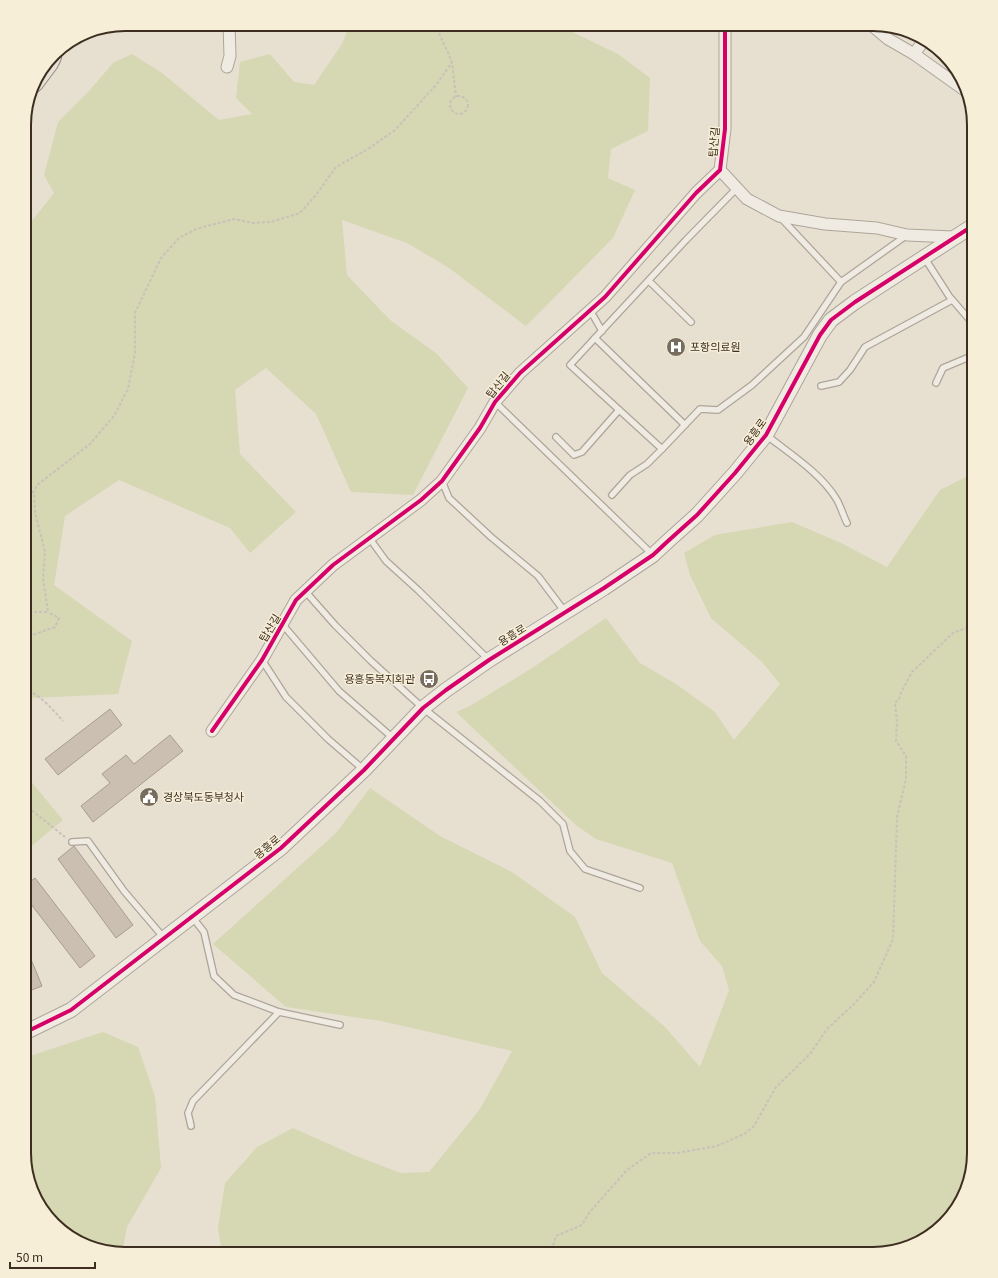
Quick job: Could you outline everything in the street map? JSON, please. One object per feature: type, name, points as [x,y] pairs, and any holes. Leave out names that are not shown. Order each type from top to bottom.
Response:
[{"type":"street","points":[[227,67],[230,56],[229,31]]},
{"type":"street","name":"탑산길","points":[[212,732],[262,660],[283,626],[296,600],[333,565],[370,540],[421,500],[442,481],[480,428],[495,402],[520,373],[605,297],[696,193],[720,170],[725,129],[724,31]]},
{"type":"street","points":[[878,31],[958,86]]},
{"type":"street","points":[[914,54],[921,45]]},
{"type":"street","points":[[720,170],[747,199],[779,216],[825,224],[877,228],[907,235],[953,237]]},
{"type":"street","name":"용흥로","points":[[31,1030],[71,1010],[193,918],[281,848],[364,770],[423,708],[489,660],[565,613],[653,555],[698,515],[766,435],[820,335],[831,320],[855,302],[967,229]]},
{"type":"lane","points":[[662,449],[570,365],[686,240],[737,188]]},
{"type":"lane","points":[[779,216],[842,282]]},
{"type":"lane","points":[[612,495],[630,475],[647,464],[700,409],[718,410],[752,386],[804,336],[842,282],[907,235]]},
{"type":"lane","points":[[924,257],[952,300],[967,317]]},
{"type":"lane","points":[[649,281],[691,322]]},
{"type":"lane","points":[[821,386],[839,382],[850,370],[865,347],[952,300]]},
{"type":"lane","points":[[590,310],[602,331]]},
{"type":"lane","points":[[595,338],[685,425]]},
{"type":"lane","points":[[936,383],[944,368],[967,358]]},
{"type":"lane","points":[[495,402],[653,555]]},
{"type":"lane","points":[[556,437],[574,455],[582,452],[619,410]]},
{"type":"lane","points":[[766,435],[804,463],[820,480],[837,499],[847,522]]},
{"type":"lane","points":[[442,481],[449,498],[491,537],[538,576],[565,613]]},
{"type":"lane","points":[[370,540],[386,561],[418,590],[489,660]]},
{"type":"lane","points":[[305,591],[366,656],[423,708],[540,802],[564,824],[570,851],[585,869],[640,888]]},
{"type":"lane","points":[[283,626],[338,691],[393,738]]},
{"type":"lane","points":[[262,660],[286,697],[328,739],[364,770]]},
{"type":"lane","points":[[72,842],[88,841],[124,891],[165,939]]},
{"type":"lane","points":[[193,918],[204,932],[214,976],[234,995],[279,1012],[340,1025]]},
{"type":"lane","points":[[191,1126],[188,1113],[193,1101],[279,1012]]},
{"type":"path","points":[[438,31],[452,62],[456,97],[451,103],[452,110],[455,113],[463,114],[468,108],[467,100],[464,97],[456,97]]},
{"type":"path","points":[[31,493],[37,485],[90,444],[114,416],[128,389],[135,353],[136,313],[161,258],[179,238],[196,229],[234,219],[252,222],[271,222],[300,213],[316,195],[336,167],[368,149],[395,130],[437,84],[452,62]]},
{"type":"path","points":[[34,491],[35,513],[45,551],[43,578],[48,612]]},
{"type":"path","points":[[31,612],[48,612],[59,618],[55,627],[31,636]]},
{"type":"path","points":[[550,1247],[553,1246],[556,1236],[582,1225],[590,1213],[627,1170],[650,1153],[677,1152],[717,1146],[744,1134],[754,1126],[776,1087],[810,1054],[827,1030],[874,982],[893,939],[897,817],[906,779],[906,756],[896,740],[897,722],[895,702],[899,700],[912,672],[953,633],[967,628]]},
{"type":"path","points":[[31,692],[49,705],[63,721]]},
{"type":"path","points":[[31,810],[72,842]]},
{"type":"shaded area","points":[[31,696],[34,698],[31,708]]},
{"type":"green space","points":[[347,31],[570,31],[618,54],[650,78],[648,131],[611,149],[608,178],[635,190],[613,238],[526,326],[449,268],[407,243],[342,220],[347,275],[390,320],[437,354],[468,388],[413,495],[351,492],[316,414],[266,368],[235,390],[240,454],[296,512],[250,553],[230,528],[119,480],[65,516],[54,585],[132,641],[118,694],[34,698],[31,696],[31,222],[54,193],[44,175],[58,122],[90,90],[113,63],[132,54],[162,73],[219,120],[252,114],[236,98],[240,62],[270,54],[294,82],[314,85],[342,44]]},
{"type":"green space","points":[[967,476],[967,1160],[962,1183],[957,1195],[944,1215],[935,1224],[915,1237],[898,1244],[873,1247],[221,1247],[218,1228],[225,1183],[257,1147],[293,1128],[356,1156],[401,1173],[429,1172],[480,1109],[512,1051],[381,1021],[286,1007],[213,944],[336,833],[370,788],[440,836],[512,872],[575,917],[602,973],[665,1027],[700,1067],[729,990],[722,966],[700,941],[672,863],[596,839],[577,826],[456,712],[470,706],[532,668],[606,618],[640,663],[676,684],[715,712],[734,740],[780,684],[762,662],[711,618],[690,575],[684,553],[715,535],[792,522],[841,543],[887,567],[940,490]]},
{"type":"green space","points":[[31,781],[63,820],[31,846]]},
{"type":"green space","points":[[103,1032],[138,1047],[155,1096],[161,1168],[127,1227],[123,1247],[100,1244],[89,1240],[68,1228],[54,1215],[38,1189],[34,1178],[31,1153],[31,1056]]},
{"type":"building","points":[[110,709],[122,725],[58,775],[45,759]]},
{"type":"building","points":[[170,735],[183,751],[93,822],[81,806],[110,783],[102,774],[126,755],[134,764]]},
{"type":"building","points":[[74,846],[133,925],[116,938],[58,859]]},
{"type":"building","points":[[35,878],[95,956],[80,968],[31,904],[31,881]]},
{"type":"building","points":[[31,959],[42,986],[31,990]]},
{"type":"cycle path","points":[[212,731],[262,660],[296,600],[333,565],[421,500],[442,481],[480,428],[495,402],[520,373],[605,297],[696,193],[720,170],[725,129],[725,31]]},
{"type":"cycle path","points":[[31,1030],[71,1010],[281,848],[364,770],[423,708],[446,690],[489,660],[604,588],[653,555],[697,515],[735,473],[766,435],[820,335],[831,320],[855,302],[967,230]]},
{"type":"place","name":"포항의료원","points":[[676,347]]},
{"type":"place","name":"용흥동복지회관","points":[[429,679]]},
{"type":"place","name":"경상북도동부청사","points":[[149,797]]}]
